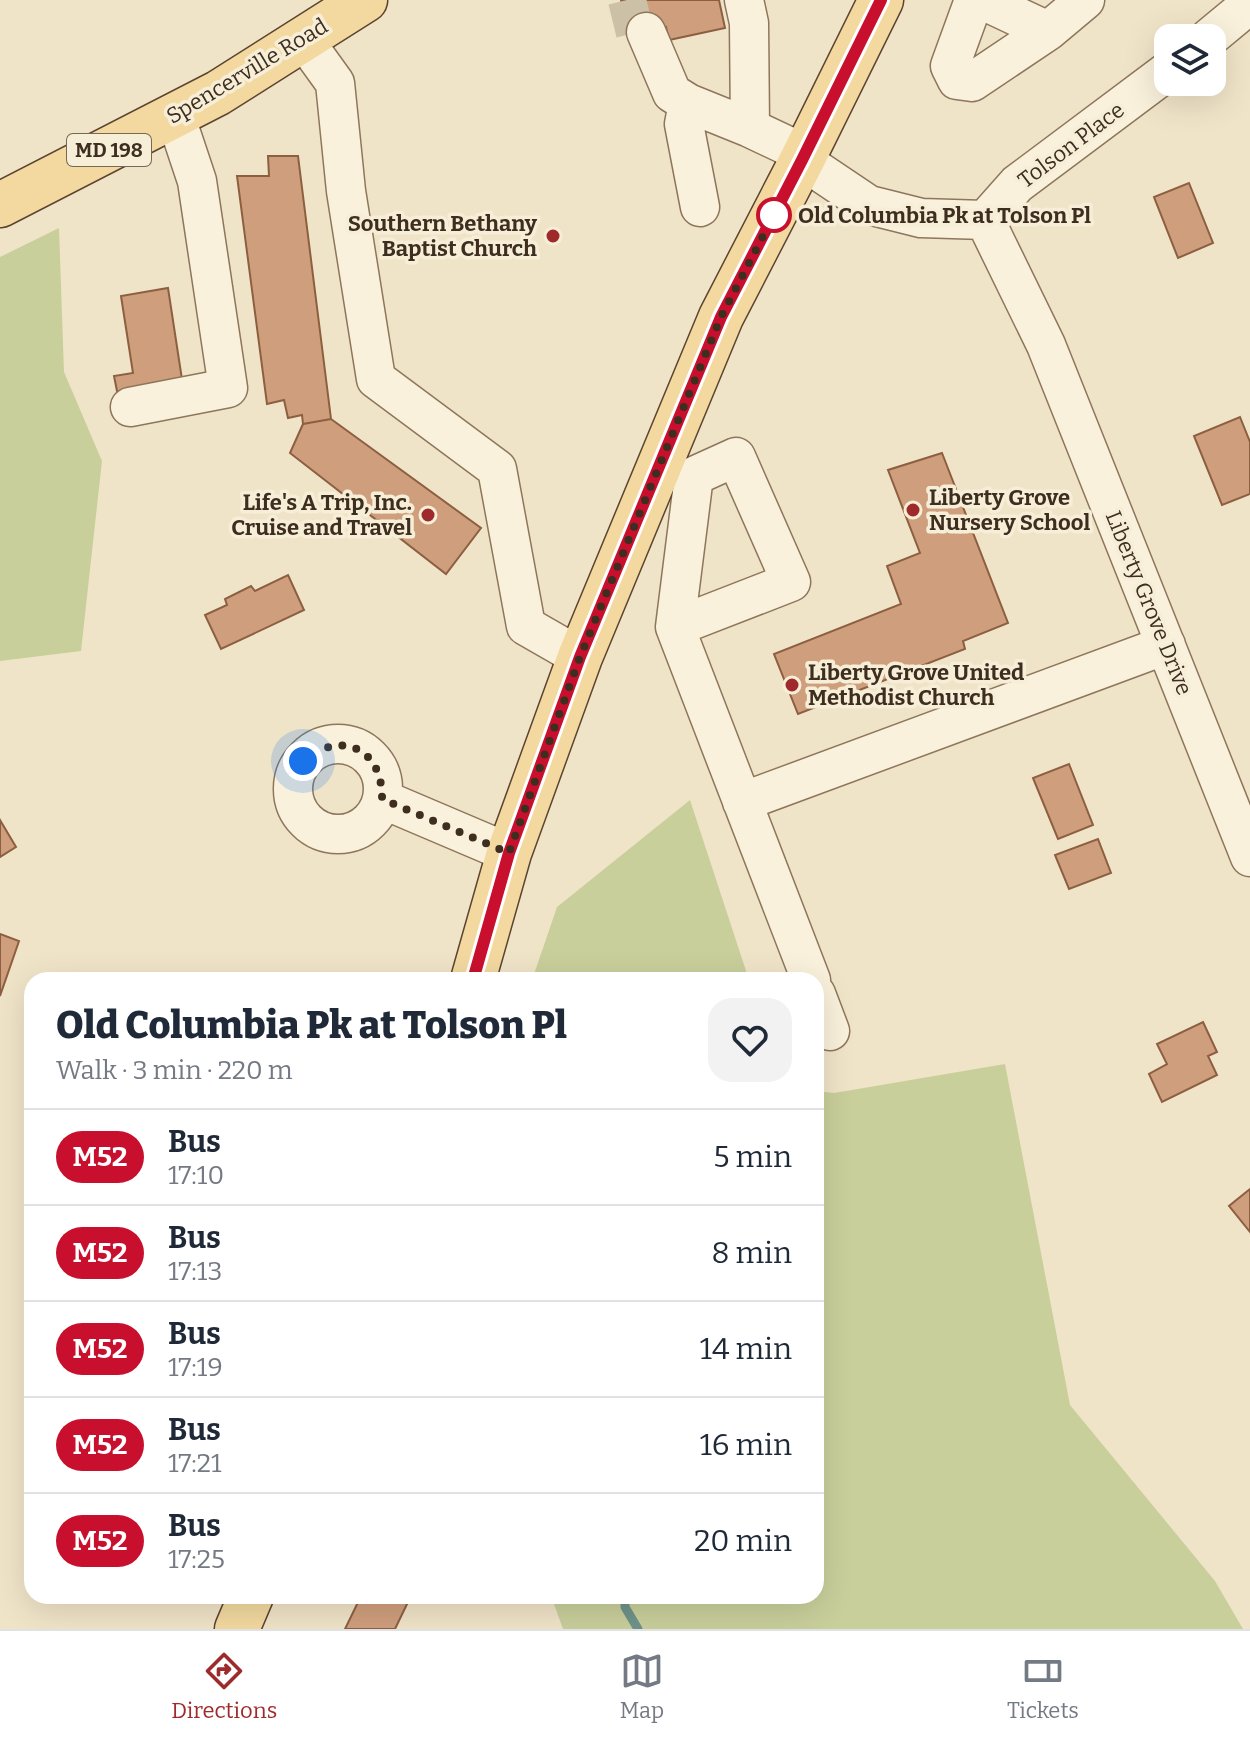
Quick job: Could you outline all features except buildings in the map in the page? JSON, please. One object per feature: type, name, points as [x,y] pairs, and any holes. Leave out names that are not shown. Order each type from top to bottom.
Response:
[{"type":"main road","name":"Spencerville Road","points":[[0,205],[218,93],[365,0]]},
{"type":"main road","points":[[475,972],[509,853],[580,657],[678,467],[721,317],[881,0]]},
{"type":"main road","points":[[237,1629],[248,1604]]},
{"type":"street","points":[[744,0],[749,23],[750,128]]},
{"type":"street","points":[[974,0],[950,66],[957,80],[972,82],[1048,31],[1085,0]]},
{"type":"street","points":[[982,0],[1048,31]]},
{"type":"street","points":[[1226,24],[1250,4]]},
{"type":"street","points":[[649,38],[672,93],[688,103],[750,128],[804,157],[869,205],[921,218],[985,220]]},
{"type":"street","points":[[304,40],[335,83],[346,191],[376,379],[497,469],[526,626],[580,657]]},
{"type":"street","name":"Tolson Place","points":[[985,220],[1017,184],[1154,81]]},
{"type":"street","points":[[688,103],[684,124],[700,207]]},
{"type":"street","points":[[130,407],[228,388],[197,181],[175,115]]},
{"type":"street","name":"Liberty Grove Drive","points":[[985,220],[1046,345],[1166,645],[1241,808],[1250,857]]},
{"type":"street","points":[[675,627],[791,582],[736,457],[678,467],[675,627],[808,972]]},
{"type":"street","points":[[742,802],[1166,645]]},
{"type":"street","points":[[382,799],[509,853]]},
{"type":"street","points":[[824,1015],[830,1031]]},
{"type":"green space","points":[[59,228],[64,372],[102,461],[81,651],[0,661],[0,257]]},
{"type":"green space","points":[[690,800],[746,972],[535,972],[557,907]]},
{"type":"green space","points":[[1005,1064],[1070,1405],[1215,1581],[1243,1629],[563,1629],[554,1604],[824,1604],[824,1092],[834,1093]]},
{"type":"waterway","points":[[625,1604],[638,1629]]},
{"type":"tunnel","points":[[627,0],[635,33]]},
{"type":"bus line","name":"M52","points":[[476,972],[509,853],[580,657],[721,317],[881,0]]},
{"type":"place","name":"Old Columbia Pk at Tolson Pl","points":[[774,215]]},
{"type":"place","name":"Southern Bethany Baptist Church","points":[[553,236]]},
{"type":"place","name":"Liberty Grove Nursery School","points":[[913,510]]},
{"type":"place","name":"Life's A Trip, Inc. Cruise and Travel","points":[[428,515]]},
{"type":"place","name":"Liberty Grove United Methodist Church","points":[[792,685]]},
{"type":"route","points":[[303,761],[324,747],[340,745],[355,748],[377,768],[382,783],[382,799],[509,853],[580,657],[721,317],[774,215]]}]
